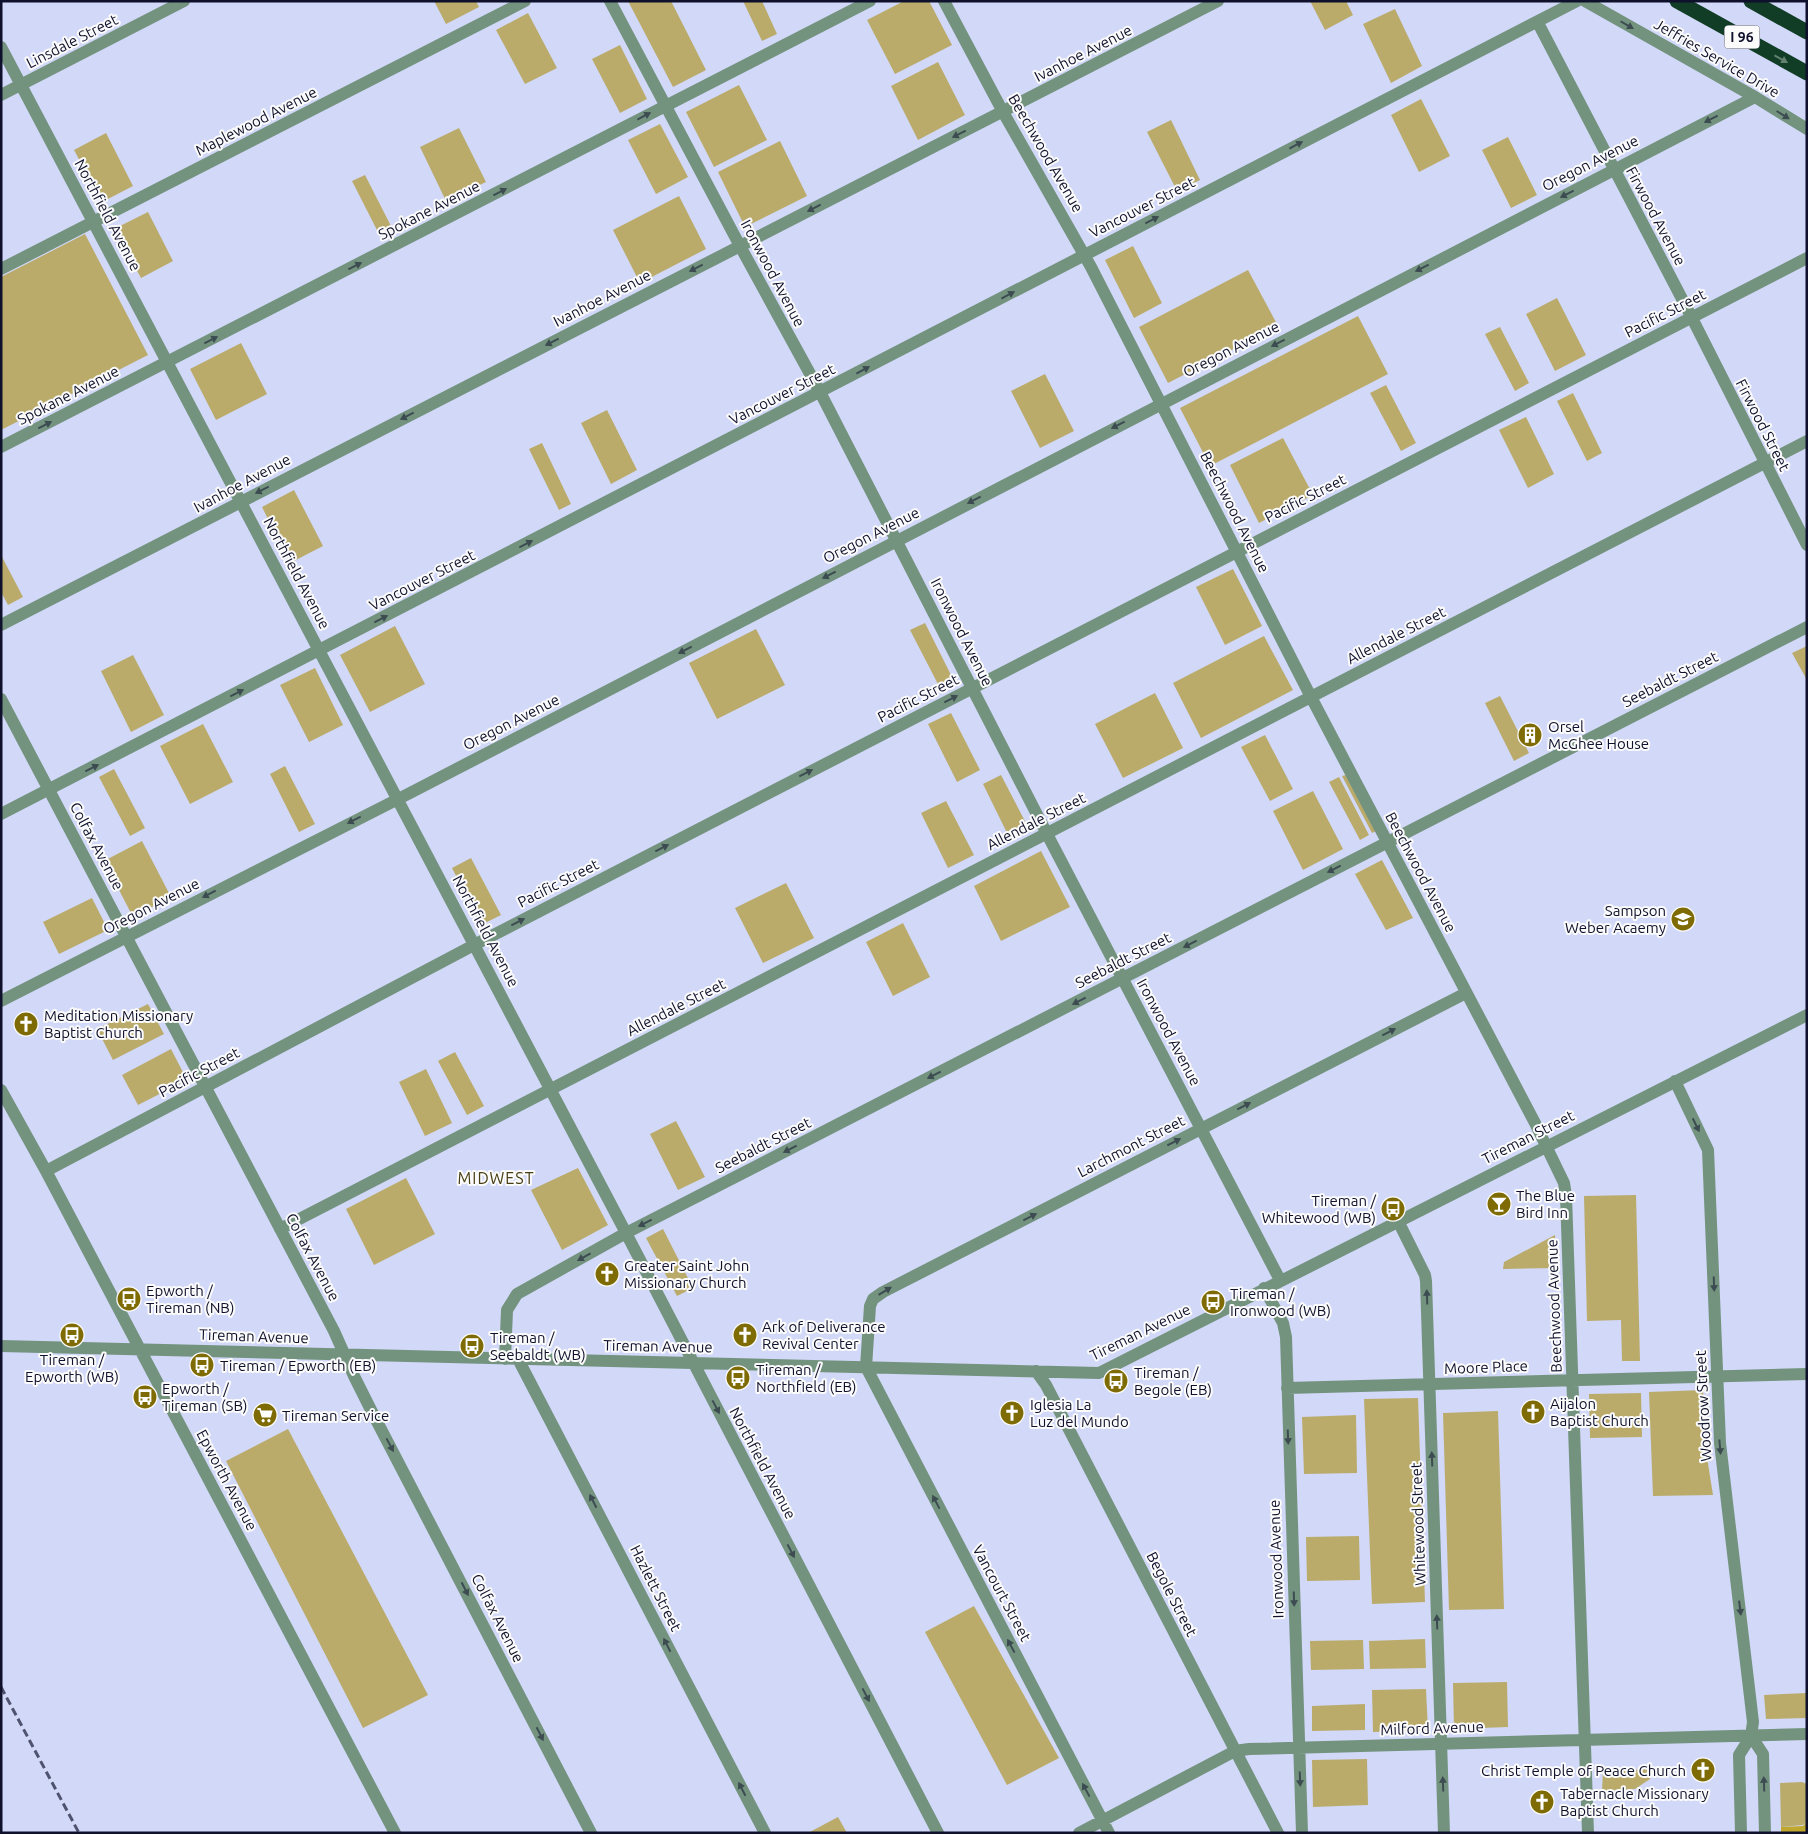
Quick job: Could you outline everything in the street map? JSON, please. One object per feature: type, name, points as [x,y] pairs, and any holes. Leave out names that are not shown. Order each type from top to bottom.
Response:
[{"type":"highway","name":"I 96","points":[[1677,1],[1807,73]]},
{"type":"highway","name":"I 96","points":[[1750,1],[1807,32]]},
{"type":"street","name":"Linsdale Street","points":[[1,95],[184,1]]},
{"type":"street","name":"Maplewood Avenue","points":[[1,269],[525,1]]},
{"type":"street","name":"Ironwood Avenue","points":[[610,1],[820,392],[1047,834],[1280,1280]]},
{"type":"street","name":"Spokane Avenue","points":[[1,447],[870,1]]},
{"type":"street","name":"Beechwood Avenue","points":[[944,1],[1003,112],[1084,255],[1564,1183],[1573,1380],[1588,1833]]},
{"type":"street","name":"Ivanhoe Avenue","points":[[1,625],[1218,1]]},
{"type":"street","name":"Vancouver Street","points":[[1,814],[1538,23],[1577,1]]},
{"type":"street","name":"Jeffries Service Drive","points":[[1585,1],[1755,97],[1807,129]]},
{"type":"street","name":"Firwood Avenue","points":[[1538,23],[1692,318]]},
{"type":"street","name":"Northfield Avenue","points":[[1,47],[626,1233],[938,1833]]},
{"type":"street","name":"Oregon Avenue","points":[[1,1001],[1755,97]]},
{"type":"street","name":"Pacific Street","points":[[46,1171],[474,945],[1807,258]]},
{"type":"street","name":"Firwood Street","points":[[1692,318],[1807,545]]},
{"type":"street","name":"Allendale Street","points":[[280,1229],[1807,441]]},
{"type":"street","name":"Seebaldt Street","points":[[511,1359],[507,1310],[517,1294],[626,1233],[1807,627]]},
{"type":"street","name":"Colfax Avenue","points":[[1,699],[334,1331],[371,1410],[591,1833]]},
{"type":"street","name":"Larchmont Street","points":[[866,1367],[870,1306],[873,1299],[883,1292],[1466,993]]},
{"type":"street","name":"Tireman Street","points":[[1264,1288],[1807,1015]]},
{"type":"street","name":"Woodrow Street","points":[[1675,1081],[1708,1150],[1720,1443],[1753,1717],[1751,1736],[1739,1755],[1741,1833]]},
{"type":"street","name":"Epworth Avenue","points":[[1,1090],[46,1171],[395,1833]]},
{"type":"street","name":"Whitewood Street","points":[[1398,1221],[1425,1275],[1444,1833]]},
{"type":"street","name":"Ironwood Avenue","points":[[1264,1288],[1285,1329],[1302,1833]]},
{"type":"street","name":"Tireman Avenue","points":[[1,1346],[1099,1373],[1264,1288]]},
{"type":"street","name":"Hazlett Street","points":[[511,1359],[765,1833]]},
{"type":"street","name":"Vancourt Street","points":[[866,1367],[1109,1833]]},
{"type":"street","name":"Begole Street","points":[[1036,1371],[1050,1393],[1235,1751],[1243,1762],[1278,1833]]},
{"type":"street","name":"Moore Place","points":[[1287,1388],[1807,1374]]},
{"type":"street","name":"Milford Avenue","points":[[1079,1833],[1235,1751],[1249,1749],[1807,1734]]},
{"type":"street","points":[[1751,1736],[1763,1754],[1765,1833]]},
{"type":"shaded area","points":[[434,1],[476,1],[479,7],[446,24]]},
{"type":"shaded area","points":[[628,1],[671,1],[706,70],[673,87]]},
{"type":"shaded area","points":[[743,1],[762,1],[777,34],[762,41]]},
{"type":"shaded area","points":[[904,1],[929,1],[952,45],[895,74],[867,20]]},
{"type":"shaded area","points":[[1310,1],[1346,1],[1353,15],[1325,30]]},
{"type":"shaded area","points":[[1395,9],[1422,66],[1391,83],[1363,24]]},
{"type":"shaded area","points":[[528,13],[557,68],[525,84],[496,30]]},
{"type":"shaded area","points":[[620,45],[647,99],[620,113],[592,59]]},
{"type":"shaded area","points":[[938,62],[965,115],[918,140],[891,86]]},
{"type":"shaded area","points":[[739,85],[767,140],[714,167],[686,112]]},
{"type":"shaded area","points":[[1421,99],[1450,156],[1419,172],[1391,115]]},
{"type":"shaded area","points":[[1171,120],[1200,180],[1177,191],[1147,132]]},
{"type":"shaded area","points":[[660,124],[688,177],[656,194],[628,140]]},
{"type":"shaded area","points":[[459,128],[486,182],[446,201],[420,147]]},
{"type":"shaded area","points":[[106,133],[133,186],[102,202],[74,150]]},
{"type":"shaded area","points":[[1508,137],[1537,195],[1511,208],[1482,150]]},
{"type":"shaded area","points":[[780,141],[807,196],[745,227],[718,172]]},
{"type":"shaded area","points":[[365,175],[393,230],[380,236],[352,181]]},
{"type":"shaded area","points":[[679,196],[706,249],[640,283],[613,230]]},
{"type":"shaded area","points":[[148,212],[173,261],[141,278],[114,229]]},
{"type":"shaded area","points":[[85,234],[148,355],[1,430],[1,277]]},
{"type":"shaded area","points":[[1133,246],[1162,303],[1134,318],[1105,260]]},
{"type":"shaded area","points":[[1248,270],[1278,326],[1168,383],[1139,327]]},
{"type":"shaded area","points":[[1557,298],[1586,355],[1555,371],[1526,314]]},
{"type":"shaded area","points":[[1358,316],[1388,374],[1210,466],[1180,408]]},
{"type":"shaded area","points":[[1500,327],[1529,383],[1515,391],[1485,334]]},
{"type":"shaded area","points":[[241,343],[267,394],[216,420],[190,369]]},
{"type":"shaded area","points":[[1045,374],[1074,431],[1040,448],[1011,391]]},
{"type":"shaded area","points":[[1386,385],[1416,443],[1401,451],[1370,393]]},
{"type":"shaded area","points":[[1573,393],[1602,453],[1587,461],[1557,401]]},
{"type":"shaded area","points":[[607,410],[637,470],[611,484],[581,423]]},
{"type":"shaded area","points":[[1526,417],[1554,474],[1528,488],[1499,430]]},
{"type":"shaded area","points":[[1283,438],[1313,495],[1259,523],[1230,465]]},
{"type":"shaded area","points":[[542,443],[571,504],[559,510],[529,449]]},
{"type":"shaded area","points":[[294,490],[323,546],[290,563],[262,507]]},
{"type":"shaded area","points":[[1,555],[23,597],[8,605],[1,592]]},
{"type":"shaded area","points":[[1233,569],[1262,626],[1225,645],[1196,587]]},
{"type":"shaded area","points":[[925,623],[954,681],[940,688],[910,630]]},
{"type":"shaded area","points":[[395,626],[425,684],[370,712],[340,655]]},
{"type":"shaded area","points":[[756,629],[785,685],[717,719],[689,663]]},
{"type":"shaded area","points":[[1264,636],[1293,690],[1201,738],[1173,683]]},
{"type":"shaded area","points":[[1807,646],[1807,680],[1792,653]]},
{"type":"shaded area","points":[[133,655],[164,715],[131,732],[101,671]]},
{"type":"shaded area","points":[[315,668],[343,725],[309,742],[280,685]]},
{"type":"shaded area","points":[[1155,693],[1183,748],[1123,778],[1095,724]]},
{"type":"shaded area","points":[[1500,696],[1529,753],[1514,761],[1485,703]]},
{"type":"shaded area","points":[[951,713],[980,770],[957,782],[928,724]]},
{"type":"shaded area","points":[[203,724],[233,782],[190,804],[160,746]]},
{"type":"shaded area","points":[[1265,735],[1293,789],[1270,801],[1241,747]]},
{"type":"shaded area","points":[[285,766],[315,824],[299,832],[270,774]]},
{"type":"shaded area","points":[[114,769],[145,828],[130,836],[99,777]]},
{"type":"shaded area","points":[[1001,775],[1028,827],[1009,837],[983,784]]},
{"type":"shaded area","points":[[1346,775],[1376,831],[1372,833],[1342,776]]},
{"type":"shaded area","points":[[1339,777],[1369,835],[1360,840],[1329,782]]},
{"type":"shaded area","points":[[1313,791],[1343,849],[1303,870],[1273,811]]},
{"type":"shaded area","points":[[946,801],[974,855],[948,868],[921,813]]},
{"type":"shaded area","points":[[142,841],[171,897],[133,917],[104,861]]},
{"type":"shaded area","points":[[1041,851],[1070,907],[1001,941],[974,886]]},
{"type":"shaded area","points":[[471,858],[501,915],[481,925],[452,868]]},
{"type":"shaded area","points":[[1382,860],[1413,918],[1386,930],[1355,874]]},
{"type":"shaded area","points":[[786,883],[814,938],[763,963],[735,908]]},
{"type":"shaded area","points":[[92,898],[108,930],[59,954],[43,922]]},
{"type":"shaded area","points":[[903,923],[930,977],[893,996],[866,942]]},
{"type":"shaded area","points":[[148,1004],[164,1034],[113,1060],[97,1029]]},
{"type":"shaded area","points":[[171,1049],[187,1080],[138,1105],[122,1075]]},
{"type":"shaded area","points":[[455,1052],[484,1106],[467,1115],[438,1061]]},
{"type":"shaded area","points":[[426,1069],[452,1123],[425,1136],[399,1082]]},
{"type":"shaded area","points":[[676,1121],[705,1177],[678,1190],[650,1134]]},
{"type":"shaded area","points":[[578,1168],[608,1225],[562,1250],[531,1190]]},
{"type":"shaded area","points":[[406,1178],[435,1234],[374,1265],[346,1209]]},
{"type":"shaded area","points":[[1636,1195],[1640,1361],[1622,1361],[1621,1320],[1587,1321],[1584,1196]]},
{"type":"shaded area","points":[[663,1229],[693,1288],[677,1296],[646,1238]]},
{"type":"shaded area","points":[[1555,1235],[1555,1268],[1503,1269],[1504,1262]]},
{"type":"shaded area","points":[[1703,1390],[1706,1451],[1713,1495],[1653,1496],[1649,1392]]},
{"type":"shaded area","points":[[1641,1393],[1642,1437],[1590,1438],[1589,1394]]},
{"type":"shaded area","points":[[1418,1398],[1425,1602],[1372,1604],[1364,1399]]},
{"type":"shaded area","points":[[1498,1411],[1504,1609],[1449,1610],[1443,1413]]},
{"type":"shaded area","points":[[1356,1415],[1357,1473],[1304,1474],[1302,1417]]},
{"type":"shaded area","points":[[288,1429],[428,1695],[363,1728],[226,1461]]},
{"type":"shaded area","points":[[1359,1536],[1360,1580],[1307,1581],[1306,1537]]},
{"type":"shaded area","points":[[974,1606],[1059,1758],[1007,1785],[925,1632]]},
{"type":"shaded area","points":[[1425,1639],[1426,1668],[1370,1669],[1369,1641]]},
{"type":"shaded area","points":[[1363,1640],[1364,1669],[1311,1670],[1310,1641]]},
{"type":"shaded area","points":[[1507,1682],[1508,1727],[1454,1729],[1453,1683]]},
{"type":"shaded area","points":[[1426,1689],[1428,1730],[1373,1732],[1372,1690]]},
{"type":"shaded area","points":[[1807,1693],[1807,1718],[1766,1719],[1764,1695]]},
{"type":"shaded area","points":[[1365,1704],[1365,1730],[1312,1731],[1312,1706]]},
{"type":"shaded area","points":[[1367,1759],[1368,1805],[1313,1807],[1312,1760]]},
{"type":"shaded area","points":[[1649,1769],[1650,1779],[1635,1789],[1602,1791],[1603,1771]]},
{"type":"shaded area","points":[[1802,1782],[1807,1784],[1807,1822],[1803,1825],[1781,1827],[1780,1783]]},
{"type":"shaded area","points":[[838,1817],[847,1833],[808,1833]]},
{"type":"shaded area","points":[[1807,1822],[1807,1833],[1781,1833],[1781,1827],[1803,1826]]},
{"type":"railway","points":[[1,1687],[79,1833]]},
{"type":"place","name":"Orsel McGhee House","points":[[1530,735]]},
{"type":"place","name":"Sampson Weber Acaemy","points":[[1683,919]]},
{"type":"place","name":"Meditation Missionary Baptist Church","points":[[26,1024]]},
{"type":"place","name":"The Blue Bird Inn","points":[[1499,1204]]},
{"type":"place","name":"Tireman / Whitewood (WB)","points":[[1393,1209]]},
{"type":"place","name":"Greater Saint John Missionary Church","points":[[607,1274]]},
{"type":"place","name":"Epworth / Tireman (NB)","points":[[129,1299]]},
{"type":"place","name":"Tireman / Ironwood (WB)","points":[[1213,1302]]},
{"type":"place","name":"Tireman / Epworth (WB)","points":[[72,1335]]},
{"type":"place","name":"Ark of Deliverance Revival Center","points":[[745,1335]]},
{"type":"place","name":"Tireman / Seebaldt (WB)","points":[[472,1346]]},
{"type":"place","name":"Tireman / Epworth (EB)","points":[[202,1365]]},
{"type":"place","name":"Tireman / Northfield (EB)","points":[[738,1378]]},
{"type":"place","name":"Tireman / Begole (EB)","points":[[1116,1381]]},
{"type":"place","name":"Epworth / Tireman (SB)","points":[[145,1397]]},
{"type":"place","name":"Aijalon Baptist Church","points":[[1533,1412]]},
{"type":"place","name":"Iglesia La Luz del Mundo","points":[[1012,1413]]},
{"type":"place","name":"Tireman Service","points":[[265,1415]]},
{"type":"place","name":"Christ Temple of Peace Church","points":[[1703,1770]]},
{"type":"place","name":"Tabernacle Missionary Baptist Church","points":[[1542,1802]]},
{"type":"district","name":"MIDWEST","points":[[496,1178]]}]
